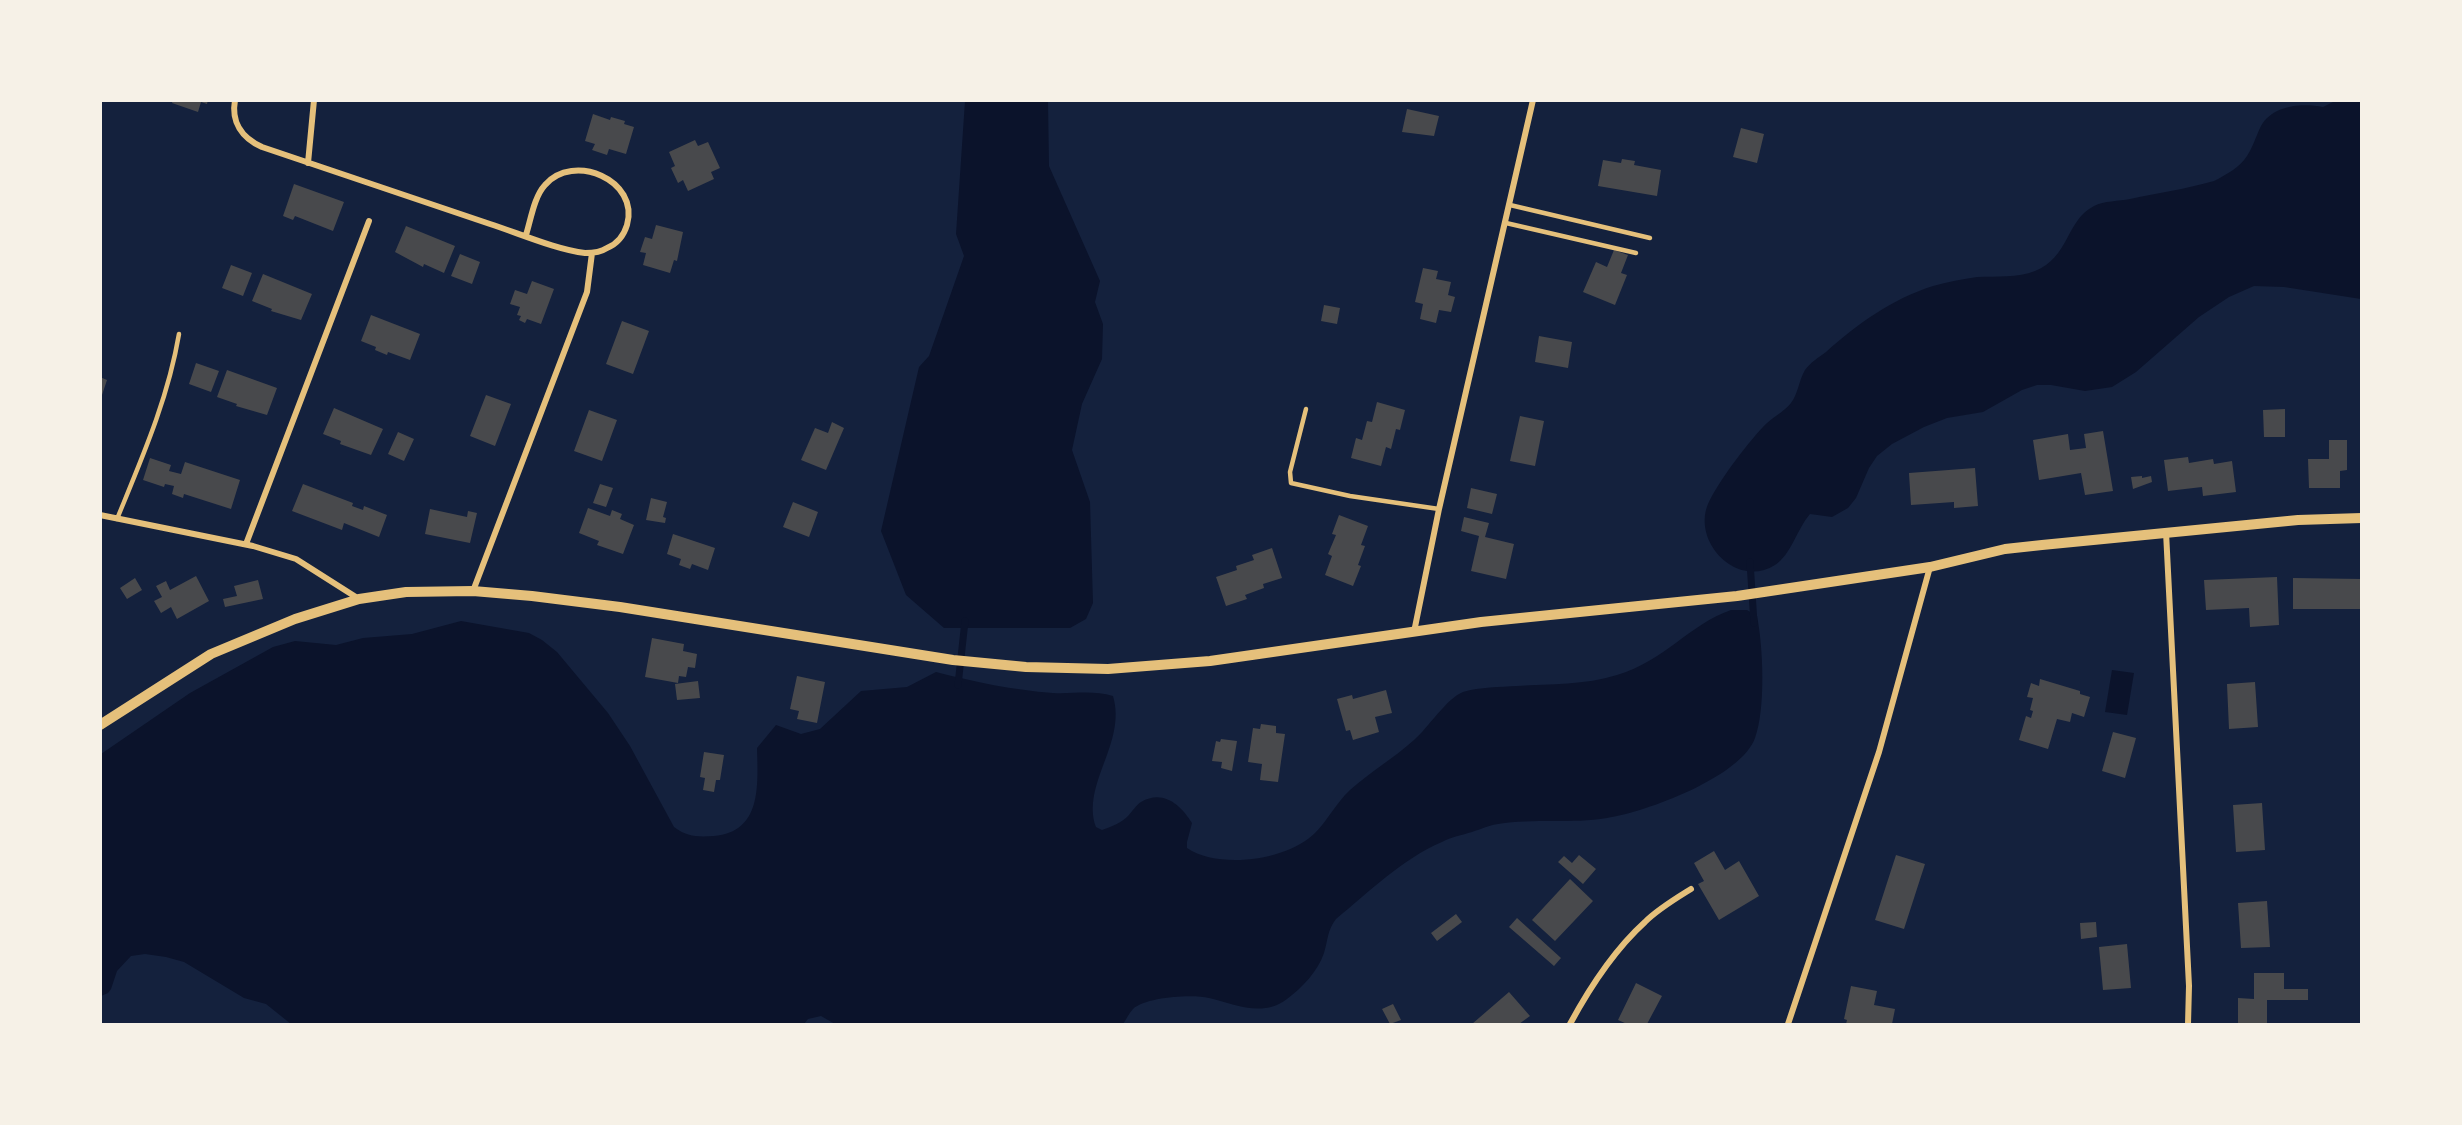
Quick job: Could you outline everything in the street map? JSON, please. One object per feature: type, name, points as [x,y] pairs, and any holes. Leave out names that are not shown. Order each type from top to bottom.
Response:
[{"type":"street","points":[[235,100],[237,124],[247,138],[262,147],[308,163],[526,235],[576,251],[600,252],[615,243],[625,230],[629,214],[626,198],[610,179],[589,172],[564,171],[550,180],[540,193],[526,235]]},
{"type":"street","points":[[308,163],[314,100]]},
{"type":"street","points":[[1414,632],[1438,509],[1533,100]]},
{"type":"street","points":[[246,544],[369,222]]},
{"type":"street","points":[[473,591],[586,292],[592,253]]},
{"type":"street","points":[[100,515],[246,544],[296,559],[359,599]]},
{"type":"street","points":[[100,725],[211,654],[295,619],[359,599],[406,592],[473,591],[620,607],[973,663],[1048,668],[1126,668],[1210,661],[1481,622],[1737,596],[1930,567],[2006,549],[2298,520],[2361,518]]},
{"type":"street","points":[[2166,532],[2189,987],[2188,1024]]},
{"type":"street","points":[[1788,1024],[1879,752],[1930,567]]},
{"type":"street","points":[[1570,1024],[1599,975],[1621,946],[1645,921],[1691,889]]},
{"type":"lane","points":[[1509,205],[1650,238]]},
{"type":"lane","points":[[1506,222],[1636,253]]},
{"type":"lane","points":[[117,519],[169,386],[179,334]]},
{"type":"lane","points":[[1306,409],[1290,472],[1291,483],[1350,496],[1438,509]]},
{"type":"water","points":[[965,101],[1048,101],[1049,166],[1100,281],[1095,302],[1103,324],[1102,359],[1082,404],[1072,450],[1090,502],[1093,603],[1086,619],[1070,628],[944,628],[906,595],[881,531],[919,367],[929,356],[964,256],[956,234]]},
{"type":"water","points":[[2335,101],[2361,101],[2361,299],[2284,287],[2254,286],[2229,297],[2199,317],[2136,372],[2112,387],[2085,391],[2037,385],[2022,390],[1983,412],[1947,418],[1892,444],[1877,456],[1856,498],[1848,508],[1832,517],[1810,514],[1790,548],[1781,561],[1775,565],[1761,571],[1746,571],[1721,558],[1712,546],[1706,533],[1705,519],[1708,504],[1725,475],[1763,427],[1791,403],[1807,367],[1863,322],[1889,305],[1933,286],[1977,277],[2014,276],[2035,271],[2055,257],[2078,220],[2094,206],[2214,181],[2241,164],[2251,149],[2261,126],[2273,114],[2289,107],[2306,105],[2323,107]]},
{"type":"water","points":[[1731,610],[1747,610],[1757,616],[1761,644],[1762,694],[1755,738],[1746,752],[1731,766],[1690,790],[1624,814],[1594,820],[1525,821],[1495,825],[1449,839],[1427,849],[1386,877],[1336,919],[1314,973],[1287,999],[1268,1008],[1248,1008],[1201,997],[1158,999],[1139,1005],[1123,1024],[835,1024],[821,1016],[808,1019],[804,1024],[291,1024],[266,1004],[244,998],[184,962],[145,954],[131,956],[117,971],[108,993],[101,996],[101,754],[190,693],[273,647],[295,641],[336,645],[363,638],[412,634],[461,621],[529,633],[557,652],[608,713],[630,746],[674,827],[688,835],[698,836],[730,833],[741,826],[749,816],[756,791],[757,748],[776,725],[801,734],[820,729],[861,691],[907,687],[936,672],[1023,690],[1106,694],[1113,696],[1116,713],[1110,747],[1094,795],[1093,811],[1096,827],[1102,830],[1119,823],[1139,803],[1149,798],[1164,798],[1177,805],[1192,823],[1187,848],[1217,859],[1235,860],[1271,855],[1303,842],[1320,828],[1350,790],[1414,740],[1457,695],[1476,689],[1580,682],[1617,675],[1648,661],[1702,624]]},
{"type":"water","points":[[2112,670],[2134,673],[2127,715],[2105,712]]},
{"type":"building","points":[[173,100],[208,100],[207,104],[201,102],[198,112],[172,103]]},
{"type":"building","points":[[1407,109],[1439,116],[1434,136],[1402,132]]},
{"type":"building","points":[[593,114],[610,120],[611,117],[625,121],[624,124],[634,127],[626,154],[609,149],[607,155],[592,150],[595,144],[585,141]]},
{"type":"building","points":[[1741,128],[1764,134],[1757,163],[1733,157]]},
{"type":"building","points":[[695,140],[698,146],[708,142],[720,168],[711,172],[714,179],[688,191],[683,180],[678,183],[671,168],[675,166],[669,152]]},
{"type":"building","points":[[1622,159],[1635,161],[1634,165],[1661,170],[1657,196],[1598,186],[1603,160],[1621,163]]},
{"type":"building","points":[[294,184],[344,202],[333,231],[295,216],[293,220],[283,216]]},
{"type":"building","points":[[656,225],[683,232],[677,261],[674,260],[670,273],[643,265],[646,253],[640,252],[645,237],[652,239]]},
{"type":"building","points":[[406,226],[455,246],[444,273],[424,264],[423,267],[395,252]]},
{"type":"building","points":[[1614,250],[1628,255],[1621,273],[1627,275],[1615,305],[1583,292],[1596,262],[1607,267]]},
{"type":"building","points":[[460,254],[480,262],[472,284],[451,276]]},
{"type":"building","points":[[231,265],[252,273],[243,296],[222,288]]},
{"type":"building","points":[[1423,268],[1438,271],[1436,279],[1451,282],[1448,295],[1455,297],[1451,312],[1439,310],[1436,323],[1420,319],[1423,304],[1415,302]]},
{"type":"building","points":[[263,274],[312,294],[301,320],[271,311],[272,309],[252,301]]},
{"type":"building","points":[[532,281],[554,289],[541,324],[527,319],[525,323],[519,320],[521,316],[517,315],[520,307],[510,304],[515,290],[527,294]]},
{"type":"building","points":[[1324,305],[1340,308],[1337,324],[1321,321]]},
{"type":"building","points":[[371,315],[420,334],[410,360],[388,352],[387,355],[375,350],[376,347],[361,341]]},
{"type":"building","points":[[622,321],[649,331],[633,374],[606,364]]},
{"type":"building","points":[[1539,336],[1572,342],[1568,368],[1535,362]]},
{"type":"building","points":[[196,363],[219,371],[211,392],[189,384]]},
{"type":"building","points":[[227,370],[277,388],[267,415],[236,406],[237,404],[217,397]]},
{"type":"building","points":[[100,377],[107,380],[101,398],[100,398]]},
{"type":"building","points":[[486,395],[511,404],[495,446],[470,436]]},
{"type":"building","points":[[1377,402],[1405,410],[1400,430],[1396,429],[1391,449],[1386,447],[1381,466],[1351,458],[1356,438],[1362,440],[1367,421],[1372,422]]},
{"type":"building","points":[[334,408],[383,429],[371,455],[340,444],[341,441],[323,434]]},
{"type":"building","points":[[2285,409],[2285,437],[2264,437],[2263,410]]},
{"type":"building","points":[[589,410],[617,420],[602,461],[574,451]]},
{"type":"building","points":[[1520,416],[1544,421],[1535,466],[1510,461]]},
{"type":"building","points":[[832,422],[844,428],[826,470],[801,460],[815,428],[828,433]]},
{"type":"building","points":[[2103,431],[2113,491],[2085,495],[2081,473],[2039,480],[2033,440],[2068,434],[2070,450],[2086,448],[2084,434]]},
{"type":"building","points":[[398,432],[414,439],[404,461],[388,454]]},
{"type":"building","points":[[2329,440],[2347,440],[2347,470],[2340,471],[2340,488],[2309,488],[2308,459],[2329,459]]},
{"type":"building","points":[[2188,457],[2189,463],[2213,459],[2214,464],[2232,461],[2236,492],[2203,496],[2202,487],[2168,491],[2164,460]]},
{"type":"building","points":[[150,458],[171,465],[169,471],[181,474],[185,462],[240,480],[231,509],[184,494],[183,498],[172,494],[174,486],[165,484],[164,487],[143,480]]},
{"type":"building","points":[[1975,468],[1978,506],[1954,508],[1954,502],[1911,505],[1909,473]]},
{"type":"building","points":[[2142,476],[2142,478],[2151,476],[2152,482],[2133,489],[2131,477]]},
{"type":"building","points":[[303,484],[353,503],[352,506],[363,510],[364,506],[387,515],[379,537],[344,523],[342,530],[292,511]]},
{"type":"building","points":[[600,484],[613,488],[606,507],[593,503]]},
{"type":"building","points":[[1471,488],[1497,494],[1492,514],[1467,508]]},
{"type":"building","points":[[651,498],[667,502],[663,517],[666,518],[665,523],[646,520]]},
{"type":"building","points":[[793,502],[818,512],[809,537],[783,527]]},
{"type":"building","points":[[588,508],[610,516],[612,510],[622,514],[620,519],[634,525],[623,554],[597,545],[599,541],[579,533]]},
{"type":"building","points":[[430,509],[467,517],[468,511],[477,513],[470,543],[425,534]]},
{"type":"building","points":[[1339,515],[1368,526],[1361,545],[1365,546],[1358,565],[1361,566],[1353,586],[1325,575],[1332,556],[1328,554],[1336,535],[1332,534]]},
{"type":"building","points":[[1464,517],[1489,523],[1485,537],[1514,544],[1506,579],[1471,571],[1479,536],[1461,531]]},
{"type":"building","points":[[673,534],[715,548],[708,570],[692,564],[690,569],[679,565],[681,559],[667,554]]},
{"type":"building","points":[[1272,548],[1282,578],[1263,584],[1264,588],[1245,595],[1247,599],[1226,606],[1216,577],[1237,570],[1236,566],[1254,560],[1252,555]]},
{"type":"building","points":[[196,576],[209,601],[177,619],[171,607],[161,613],[154,601],[162,597],[156,586],[166,581],[170,590]]},
{"type":"building","points":[[2277,577],[2279,625],[2250,627],[2249,608],[2206,610],[2204,580]]},
{"type":"building","points":[[135,578],[142,590],[127,599],[120,588]]},
{"type":"building","points":[[2293,578],[2362,579],[2362,609],[2293,609]]},
{"type":"building","points":[[258,580],[263,599],[225,607],[223,599],[237,596],[234,586]]},
{"type":"building","points":[[652,638],[684,644],[683,651],[697,654],[695,668],[688,667],[686,677],[679,676],[678,683],[645,677]]},
{"type":"building","points":[[797,676],[825,682],[817,723],[797,719],[799,711],[790,709]]},
{"type":"building","points":[[2040,679],[2080,691],[2080,694],[2090,697],[2084,717],[2072,713],[2070,722],[2057,719],[2048,749],[2019,740],[2026,716],[2031,718],[2033,711],[2030,710],[2033,698],[2027,697],[2031,683],[2039,686]]},
{"type":"building","points":[[698,681],[700,698],[677,700],[675,684]]},
{"type":"building","points":[[2255,682],[2258,727],[2229,729],[2227,684]]},
{"type":"building","points":[[1386,690],[1392,713],[1375,717],[1379,732],[1353,740],[1350,730],[1346,731],[1337,699],[1352,695],[1353,699]]},
{"type":"building","points":[[1261,724],[1276,726],[1276,733],[1285,734],[1278,782],[1260,780],[1262,764],[1248,762],[1253,728],[1260,729]]},
{"type":"building","points":[[2113,732],[2136,738],[2125,778],[2102,771]]},
{"type":"building","points":[[1221,739],[1237,741],[1232,771],[1221,768],[1222,762],[1212,761],[1216,741],[1220,742]]},
{"type":"building","points":[[704,752],[724,755],[720,780],[716,780],[714,792],[703,790],[705,778],[700,777]]},
{"type":"building","points":[[2262,803],[2265,850],[2236,852],[2233,805]]},
{"type":"building","points":[[1714,851],[1725,870],[1739,861],[1759,896],[1719,920],[1698,884],[1704,881],[1694,863]]},
{"type":"building","points":[[1579,855],[1596,869],[1583,884],[1558,862],[1564,856],[1572,863]]},
{"type":"building","points":[[1896,855],[1925,864],[1904,929],[1875,920]]},
{"type":"building","points":[[1570,879],[1593,901],[1555,941],[1532,920]]},
{"type":"building","points":[[2267,901],[2270,947],[2241,948],[2238,903]]},
{"type":"building","points":[[1456,914],[1462,922],[1437,941],[1431,933]]},
{"type":"building","points":[[1517,918],[1561,958],[1554,966],[1509,927]]},
{"type":"building","points":[[2096,922],[2097,937],[2081,939],[2080,923]]},
{"type":"building","points":[[2127,944],[2131,988],[2103,990],[2099,947]]},
{"type":"building","points":[[2254,973],[2284,973],[2284,989],[2308,989],[2308,1000],[2267,1000],[2267,1024],[2238,1024],[2238,998],[2254,999]]},
{"type":"building","points":[[1636,983],[1662,996],[1647,1024],[1627,1024],[1618,1020]]},
{"type":"building","points":[[1851,986],[1877,991],[1874,1005],[1895,1009],[1892,1024],[1846,1024],[1847,1020],[1844,1019]]},
{"type":"building","points":[[1509,992],[1530,1016],[1519,1024],[1472,1024]]},
{"type":"building","points":[[1393,1004],[1401,1020],[1390,1024],[1382,1009]]},
{"type":"waterway","points":[[1750,562],[1754,623]]},
{"type":"waterway","points":[[958,685],[965,621]]}]
